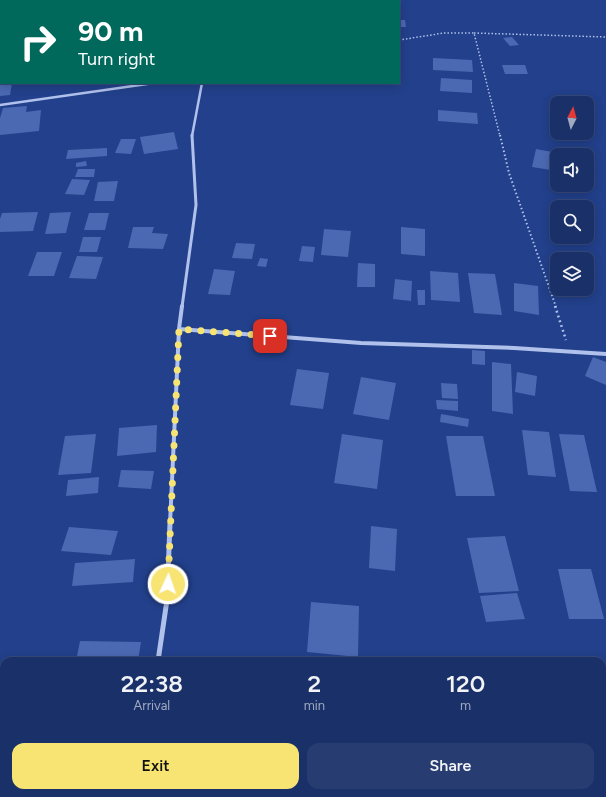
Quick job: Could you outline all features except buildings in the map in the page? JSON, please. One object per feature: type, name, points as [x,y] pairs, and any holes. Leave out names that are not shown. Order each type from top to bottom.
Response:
[{"type":"street","points":[[0,105],[147,84]]},
{"type":"street","points":[[159,657],[167,600],[179,329],[196,205],[192,134],[202,84]]},
{"type":"street","points":[[179,329],[362,343],[606,354]]},
{"type":"path","points":[[400,40],[444,33],[606,37]]},
{"type":"path","points":[[474,33],[510,173],[542,265],[569,352]]},
{"type":"route","points":[[168,584],[179,329],[270,336]]}]
